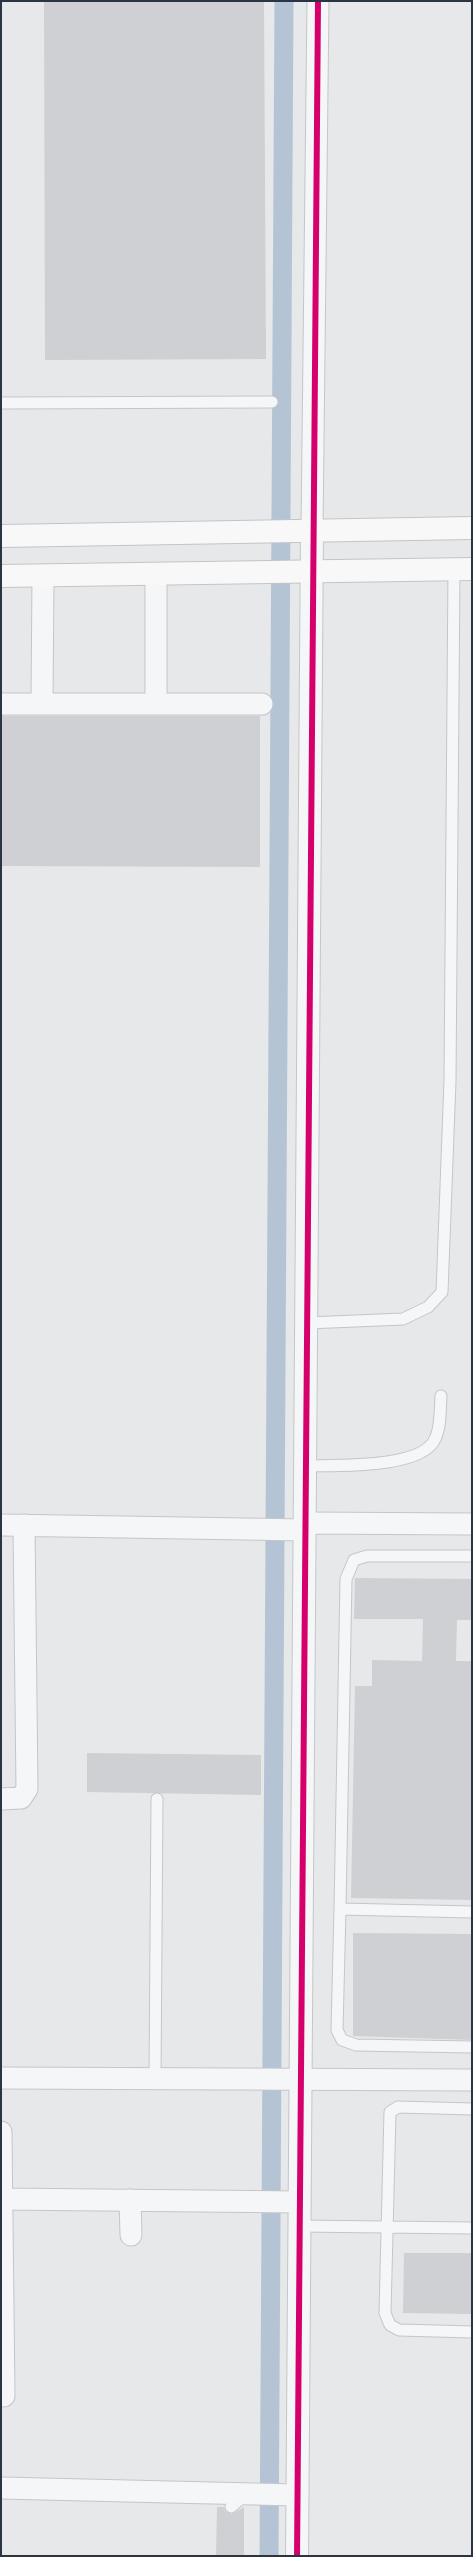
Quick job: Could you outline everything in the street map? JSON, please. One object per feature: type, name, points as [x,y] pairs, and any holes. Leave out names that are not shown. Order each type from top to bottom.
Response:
[{"type":"main road","points":[[1,536],[312,529],[472,528]]},
{"type":"main road","points":[[1,576],[313,570],[463,569]]},
{"type":"street","points":[[297,2556],[291,2494],[300,2226],[292,2202],[294,2079],[294,1528],[306,1466],[313,570],[312,529],[318,1]]},
{"type":"street","points":[[156,574],[156,704]]},
{"type":"street","points":[[42,704],[43,575]]},
{"type":"street","points":[[1,704],[262,704]]},
{"type":"street","points":[[1,1525],[294,1528],[472,1524]]},
{"type":"street","points":[[1,1798],[21,1798],[27,1789],[24,1525]]},
{"type":"street","points":[[1,2078],[472,2080]]},
{"type":"street","points":[[1,2132],[2,2328],[4,2396]]},
{"type":"street","points":[[2,2199],[292,2202]]},
{"type":"street","points":[[130,2200],[131,2236]]},
{"type":"street","points":[[1,2488],[291,2494]]},
{"type":"lane","points":[[1,403],[272,402]]},
{"type":"lane","points":[[307,1323],[403,1319],[428,1307],[442,1292],[450,1081],[463,569]]},
{"type":"lane","points":[[306,1466],[379,1464],[408,1458],[428,1449],[435,1440],[441,1396]]},
{"type":"lane","points":[[472,1556],[367,1556],[354,1560],[346,1579],[337,2030],[342,2040],[356,2045],[472,2047]]},
{"type":"lane","points":[[155,2078],[157,1798]]},
{"type":"lane","points":[[340,1909],[472,1912]]},
{"type":"lane","points":[[472,2109],[398,2107],[390,2112],[385,2313],[390,2325],[399,2330],[472,2332]]},
{"type":"lane","points":[[300,2226],[472,2228]]},
{"type":"lane","points":[[231,2507],[254,2493]]},
{"type":"building","points":[[44,1],[264,1],[266,359],[45,360]]},
{"type":"building","points":[[1,716],[260,716],[260,867],[1,866]]},
{"type":"building","points":[[355,1578],[472,1579],[472,1620],[457,1620],[456,1661],[472,1661],[472,1900],[351,1898],[355,1686],[372,1686],[372,1660],[422,1661],[423,1619],[354,1619]]},
{"type":"building","points":[[87,1753],[261,1755],[261,1795],[87,1792]]},
{"type":"building","points":[[353,1933],[472,1934],[472,2040],[353,2036]]},
{"type":"building","points":[[404,2253],[472,2253],[472,2314],[403,2313]]},
{"type":"building","points":[[217,2507],[224,2507],[226,2512],[232,2514],[244,2507],[244,2556],[216,2556]]},
{"type":"waterway","points":[[269,2556],[284,1]]},
{"type":"cycle path","points":[[297,2556],[318,1]]}]
